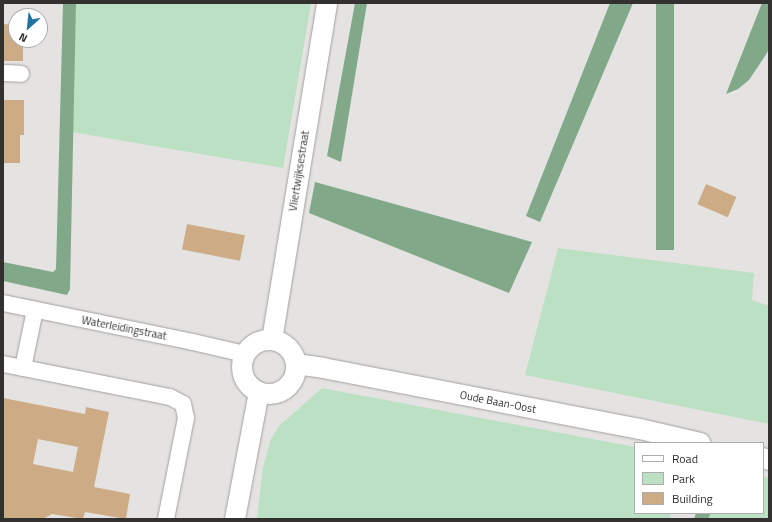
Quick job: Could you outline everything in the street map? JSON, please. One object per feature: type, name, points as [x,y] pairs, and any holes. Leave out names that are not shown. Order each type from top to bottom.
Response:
[{"type":"street","name":"Vliertwijksestraat","points":[[272,340],[327,3]]},
{"type":"street","points":[[3,74],[22,74]]},
{"type":"street","name":"Waterleidingstraat","points":[[3,303],[245,354]]},
{"type":"street","points":[[23,368],[35,310]]},
{"type":"street","points":[[272,340],[283,344],[292,353],[296,364],[295,374],[291,382],[284,389],[272,393],[259,392],[250,387],[244,379],[242,369],[245,354],[256,343],[272,340]]},
{"type":"street","points":[[3,364],[170,397],[183,404],[186,418],[166,519]]},
{"type":"street","name":"Oude Baan-Oost","points":[[296,364],[632,428],[695,442]]},
{"type":"street","points":[[235,519],[259,392]]},
{"type":"green space","points":[[63,3],[76,3],[70,289],[67,295],[3,281],[3,262],[53,272],[56,269]]},
{"type":"green space","points":[[76,3],[311,3],[283,168],[72,132]]},
{"type":"green space","points":[[355,3],[367,3],[341,162],[327,156]]},
{"type":"green space","points":[[610,3],[633,3],[540,222],[526,216]]},
{"type":"green space","points":[[656,3],[674,3],[674,250],[656,250]]},
{"type":"green space","points":[[762,3],[769,3],[769,48],[749,80],[738,89],[726,94]]},
{"type":"green space","points":[[315,182],[532,242],[509,293],[309,213]]},
{"type":"green space","points":[[558,248],[754,273],[752,300],[769,306],[769,424],[525,375]]},
{"type":"green space","points":[[322,388],[634,447],[634,514],[672,514],[669,519],[257,519],[263,467],[271,439],[279,426]]},
{"type":"green space","points":[[764,476],[769,478],[769,519],[708,519],[710,514],[764,514]]},
{"type":"green space","points":[[696,514],[710,514],[708,519],[694,519]]},
{"type":"building","points":[[3,24],[8,24],[8,48],[23,48],[23,61],[3,61]]},
{"type":"building","points":[[3,100],[24,100],[24,135],[20,135],[20,163],[3,163]]},
{"type":"building","points":[[706,184],[736,197],[728,217],[697,204]]},
{"type":"building","points":[[187,224],[245,235],[240,261],[182,250]]},
{"type":"building","points":[[3,398],[85,414],[86,407],[109,412],[94,487],[130,494],[126,519],[85,512],[83,519],[52,514],[43,519],[3,519]],"holes":[[[38,439],[78,447],[73,472],[33,464]]]}]
